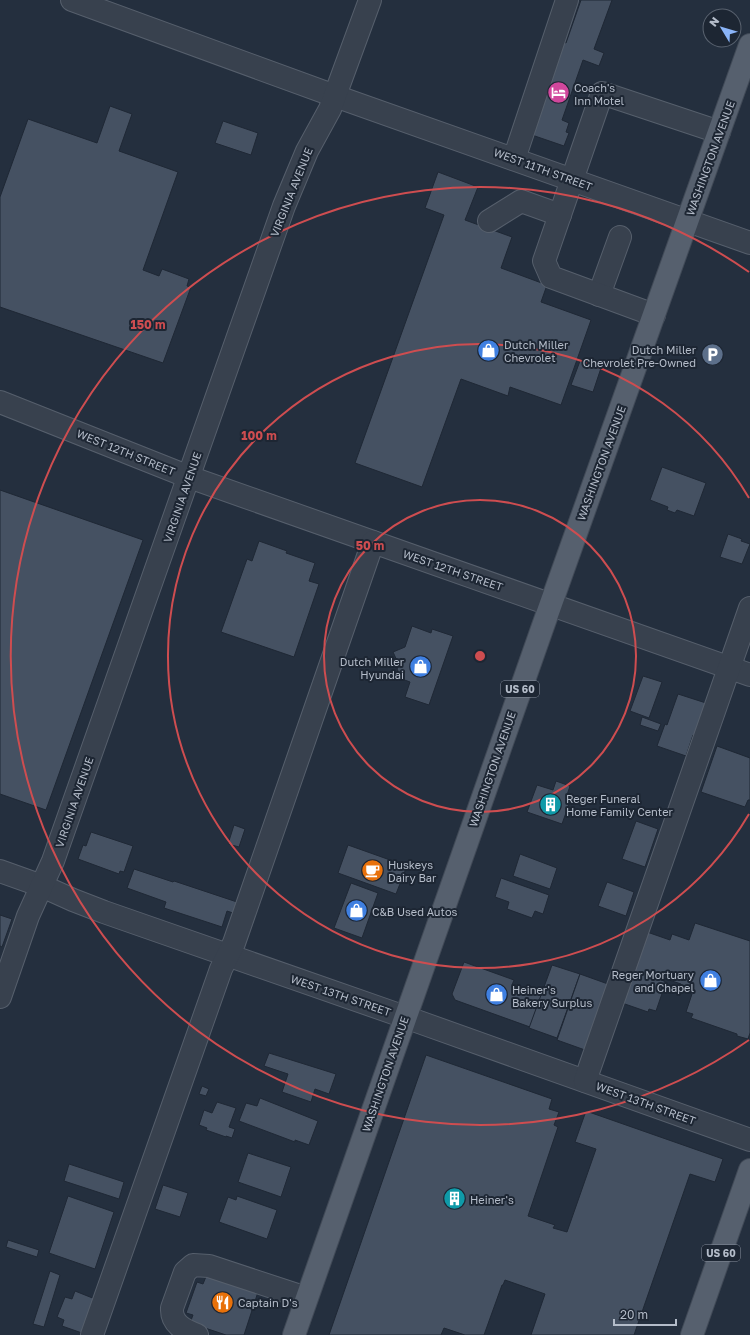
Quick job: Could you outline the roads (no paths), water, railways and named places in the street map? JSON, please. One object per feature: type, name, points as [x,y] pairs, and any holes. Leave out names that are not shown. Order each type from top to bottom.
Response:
[{"type":"main road","name":"WASHINGTON AVENUE","points":[[294,1335],[405,1017],[750,45]]},
{"type":"main road","name":"US 60","points":[[692,1335],[750,1170]]},
{"type":"street","name":"WEST 11TH STREET","points":[[72,0],[335,96],[750,243]]},
{"type":"street","name":"VIRGINIA AVENUE","points":[[0,996],[28,916],[53,861],[284,206],[307,151],[330,109],[370,0]]},
{"type":"street","points":[[514,159],[567,0]]},
{"type":"street","points":[[654,315],[551,277],[544,261],[602,93],[719,132]]},
{"type":"street","points":[[489,221],[521,201],[560,215]]},
{"type":"street","points":[[599,295],[620,237]]},
{"type":"street","name":"WEST 12TH STREET","points":[[0,402],[189,477],[750,675]]},
{"type":"street","points":[[92,1335],[221,969],[234,943],[373,542]]},
{"type":"street","points":[[585,1081],[750,608]]},
{"type":"street","name":"WEST 13TH STREET","points":[[0,871],[42,886],[104,912],[750,1140]]},
{"type":"street","points":[[197,1335],[177,1324],[172,1314],[172,1308],[185,1272],[193,1265],[200,1264],[209,1266],[306,1298]]},
{"type":"place","name":"Coach's Inn Motel","points":[[558,93]]},
{"type":"place","name":"Dutch Miller Chevrolet","points":[[488,350]]},
{"type":"place","name":"Dutch Miller Chevrolet Pre-Owned","points":[[712,355]]},
{"type":"place","name":"Dutch Miller Hyundai","points":[[420,667]]},
{"type":"place","name":"Reger Funeral Home Family Center","points":[[550,804]]},
{"type":"place","name":"Huskeys Dairy Bar","points":[[372,870]]},
{"type":"place","name":"C&B Used Autos","points":[[356,911]]},
{"type":"place","name":"Reger Mortuary and Chapel","points":[[710,980]]},
{"type":"place","name":"Heiner's Bakery Surplus","points":[[496,995]]},
{"type":"place","name":"Heiner's","points":[[455,1199]]},
{"type":"place","name":"Captain D's","points":[[222,1302]]}]
